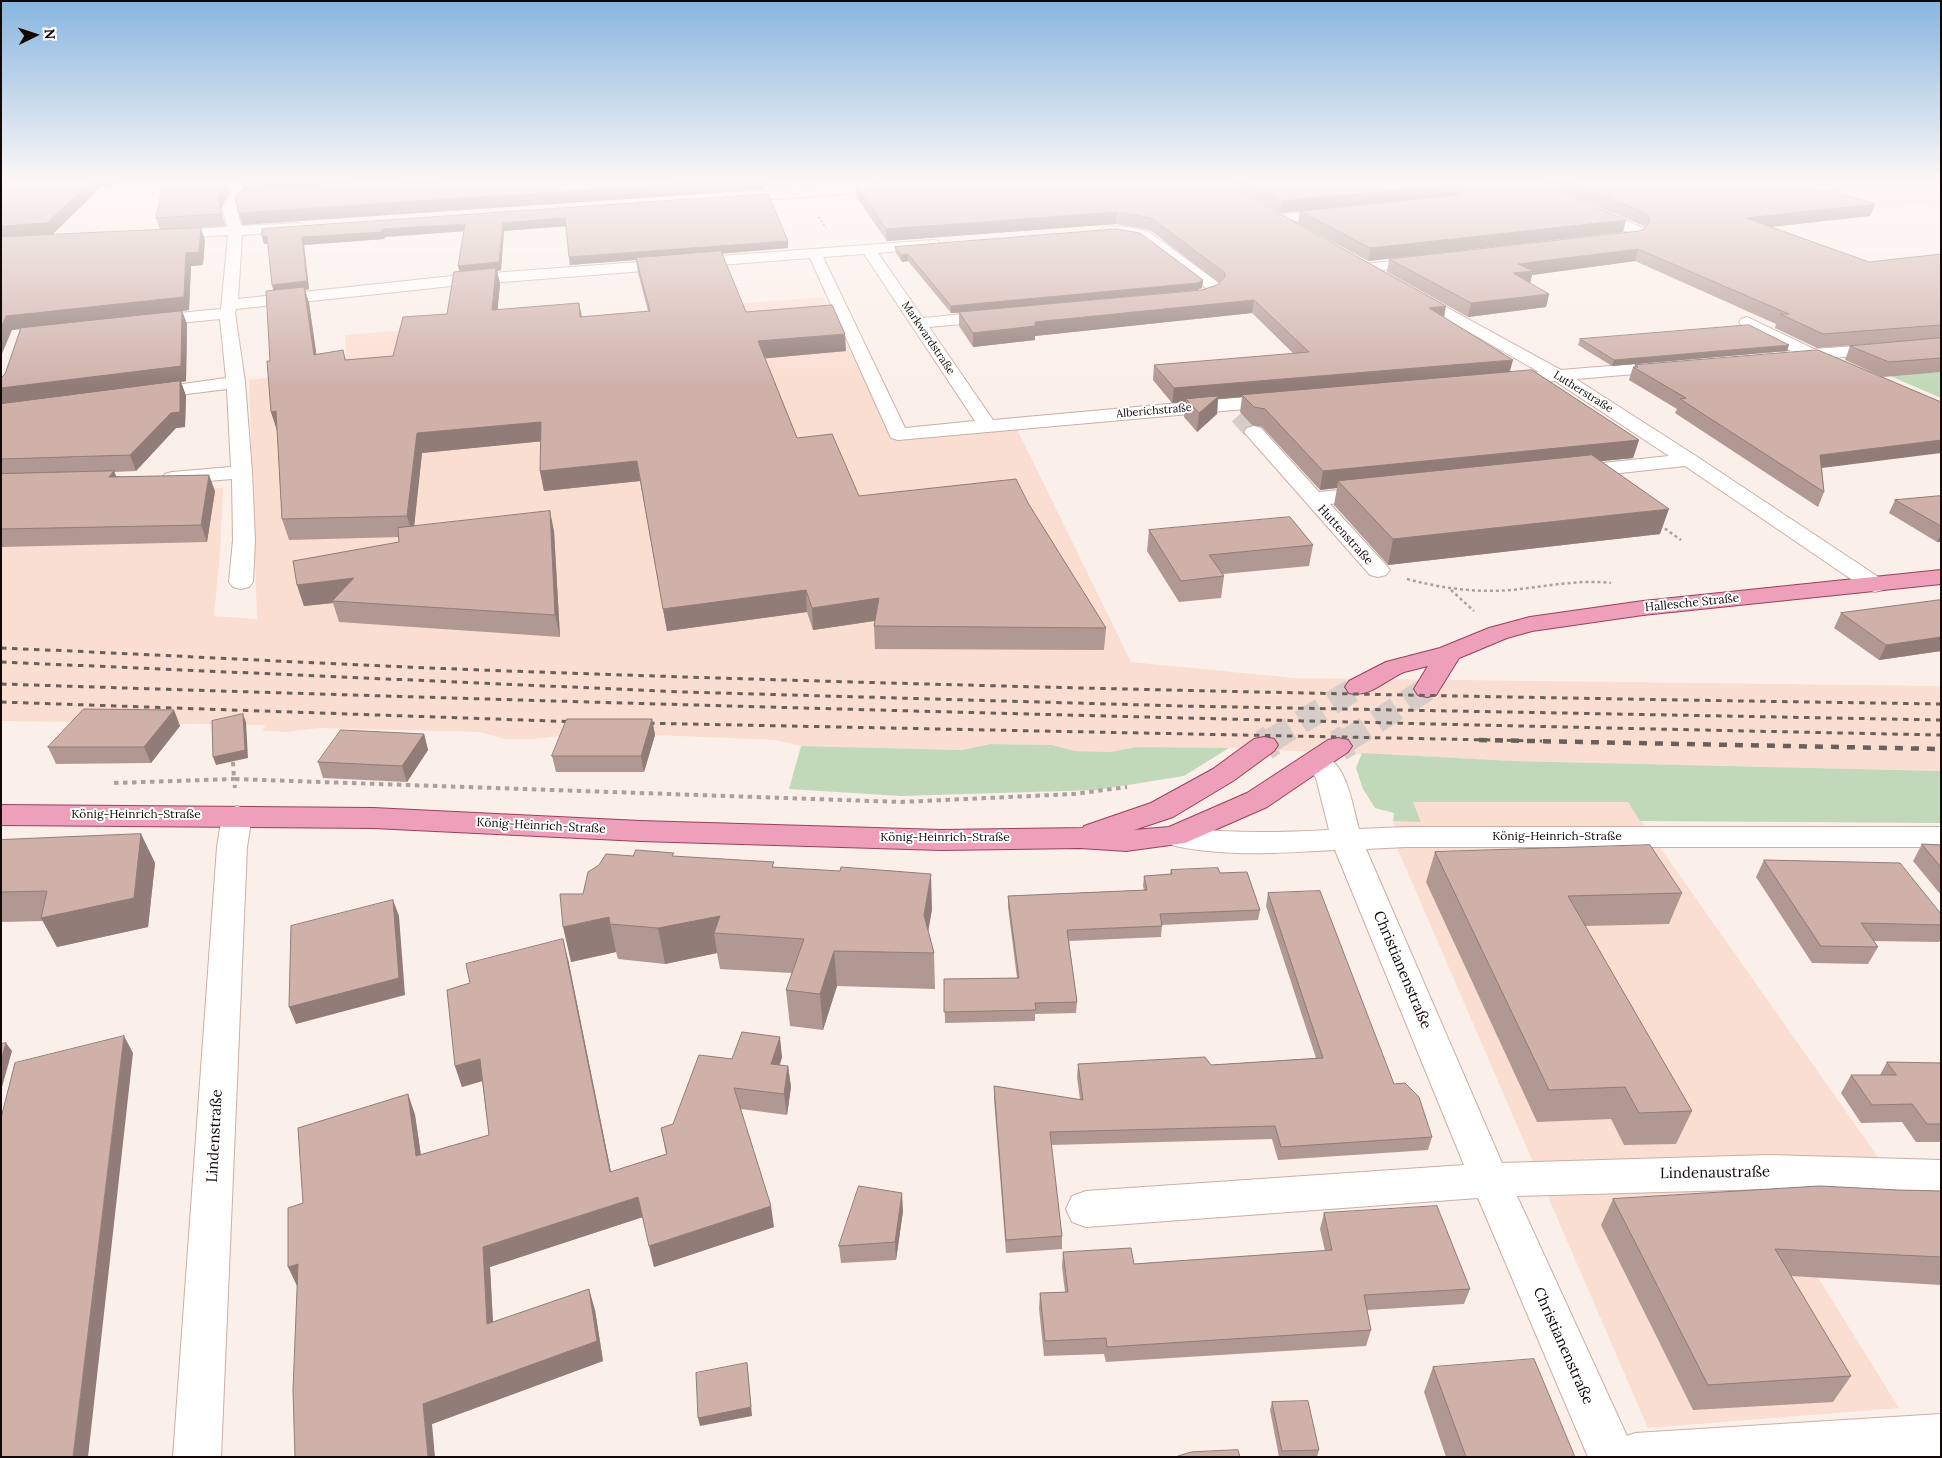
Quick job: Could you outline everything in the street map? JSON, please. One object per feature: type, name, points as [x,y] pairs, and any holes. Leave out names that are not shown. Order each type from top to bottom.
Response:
[{"type":"main road","name":"Hallesche Straße","points":[[1358,687],[1395,667],[1449,653],[1498,633],[1530,624],[1643,608],[1941,578]]},
{"type":"main road","points":[[1427,688],[1449,653]]},
{"type":"main road","name":"König-Heinrich-Straße","points":[[1080,838],[1162,810],[1223,775],[1264,745]]},
{"type":"main road","name":"König-Heinrich-Straße","points":[[1,816],[373,818],[640,831],[932,839],[1080,838],[1126,841],[1174,836],[1257,800],[1327,754]]},
{"type":"street","points":[[234,250],[229,309],[242,472],[245,557],[241,582]]},
{"type":"street","points":[[132,323],[452,281],[868,250]]},
{"type":"street","name":"Markwardstraße","points":[[869,250],[988,426]]},
{"type":"street","points":[[1165,250],[1214,286],[1214,289],[1209,294],[1200,297],[1171,300]]},
{"type":"street","name":"Alberichstraße","points":[[815,254],[898,434],[988,426],[1234,410],[1297,398]]},
{"type":"street","name":"Lutherstraße","points":[[1350,259],[1559,376],[1689,460],[1875,585]]},
{"type":"street","points":[[1366,268],[1433,260]]},
{"type":"street","points":[[917,323],[1009,315]]},
{"type":"street","points":[[1747,322],[1846,369]]},
{"type":"street","points":[[1773,358],[1941,344]]},
{"type":"street","points":[[1491,382],[1687,365]]},
{"type":"street","points":[[128,396],[236,382]]},
{"type":"street","name":"Huttenstraße","points":[[1254,432],[1378,570]]},
{"type":"street","points":[[1558,474],[1689,460]]},
{"type":"street","points":[[151,478],[242,472]]},
{"type":"street","name":"Huttenstraße","points":[[1313,499],[1391,491]]},
{"type":"street","name":"Christianenstraße","points":[[1327,754],[1330,776],[1346,839],[1490,1180],[1612,1457]]},
{"type":"street","name":"Lindenstraße","points":[[198,1457],[232,847],[237,816]]},
{"type":"street","name":"König-Heinrich-Straße","points":[[1174,836],[1219,841],[1271,843],[1406,836],[1941,837]]},
{"type":"street","name":"Lindenaustraße","points":[[1490,1180],[1770,1172],[1941,1177]]},
{"type":"street","points":[[1086,1209],[1490,1180]]},
{"type":"street","points":[[1635,1457],[1941,1437]]},
{"type":"path","points":[[1658,523],[1681,540]]},
{"type":"path","points":[[1378,570],[1450,590],[1489,592],[1578,581],[1604,582],[1616,585],[1643,608]]},
{"type":"path","points":[[1450,590],[1475,612]]},
{"type":"path","points":[[233,762],[234,779],[901,802],[1074,794],[1152,784],[1191,794]]},
{"type":"shaded area","points":[[823,297],[893,437],[1016,427],[1131,662],[1295,678],[1941,686],[1941,771],[1513,761],[1229,748],[1136,747],[1110,752],[1074,751],[1052,745],[990,744],[962,750],[801,746],[775,740],[655,735],[570,735],[534,739],[505,739],[480,732],[319,728],[287,732],[262,731],[266,725],[1,721],[1,493],[223,488],[220,553],[214,616],[257,619],[249,380],[347,367],[345,335]]},
{"type":"shaded area","points":[[1413,802],[1628,802],[1878,1157],[1747,1163],[1899,1408],[1648,1428],[1398,850],[1393,821],[1420,821]]},
{"type":"green space","points":[[1912,362],[1941,373],[1941,398],[1867,366]]},
{"type":"green space","points":[[990,744],[1052,745],[1075,751],[1110,752],[1136,747],[1229,748],[1184,776],[1096,790],[901,796],[789,789],[801,746],[962,750]]},
{"type":"green space","points":[[1362,753],[1513,761],[1941,771],[1941,823],[1640,821],[1628,802],[1413,802],[1421,822],[1393,821],[1394,813],[1375,808],[1363,789],[1356,768]]},
{"type":"building","points":[[1,250],[199,250],[199,252],[186,253],[184,297],[6,316],[1,327]]},
{"type":"building","points":[[268,250],[303,250],[307,281],[272,285]]},
{"type":"building","points":[[461,250],[500,250],[499,262],[458,266]]},
{"type":"building","points":[[568,250],[664,250],[569,257]]},
{"type":"building","points":[[897,250],[1163,250],[1203,280],[1198,283],[951,306],[908,254],[901,255]]},
{"type":"building","points":[[1194,250],[1345,250],[1446,306],[1429,308],[1513,360],[1174,388],[1154,365],[1309,352],[1254,300],[1035,322],[1035,326],[973,333],[959,312],[1202,290],[1217,285],[1225,277],[1225,273]]},
{"type":"building","points":[[1469,250],[1630,250],[1518,264],[1533,271],[1513,273],[1549,294],[1471,303],[1389,259]]},
{"type":"building","points":[[1640,250],[1836,250],[1869,262],[1941,254],[1941,325],[1823,334],[1780,314],[1789,314]]},
{"type":"building","points":[[721,251],[746,312],[832,305],[845,334],[758,341],[797,438],[832,434],[859,496],[1016,479],[1028,503],[1106,628],[874,626],[879,598],[812,608],[806,590],[663,609],[637,461],[540,471],[541,422],[417,433],[407,516],[282,519],[276,411],[271,412],[267,361],[270,361],[266,291],[304,287],[314,355],[343,350],[345,360],[393,356],[403,317],[447,314],[454,272],[496,268],[492,310],[579,303],[580,317],[650,311],[636,258]]},
{"type":"building","points":[[182,311],[181,366],[1,388],[1,378],[5,374],[21,328]]},
{"type":"building","points":[[1749,325],[1789,345],[1614,360],[1580,339]]},
{"type":"building","points":[[1941,338],[1941,358],[1889,362],[1850,346]]},
{"type":"building","points":[[1818,350],[1941,402],[1941,440],[1820,455],[1824,492],[1680,399],[1686,398],[1633,367],[1638,367],[1635,365]]},
{"type":"building","points":[[1532,370],[1639,440],[1323,471],[1265,409],[1254,407],[1242,395]]},
{"type":"building","points":[[180,381],[180,412],[171,413],[130,455],[1,459],[1,404]]},
{"type":"building","points":[[1219,396],[1199,413],[1186,399]]},
{"type":"building","points":[[1592,455],[1669,509],[1393,539],[1338,481]]},
{"type":"building","points":[[114,471],[109,477],[209,475],[201,525],[1,529],[1,474]]},
{"type":"building","points":[[1941,496],[1941,526],[1895,500]]},
{"type":"building","points":[[550,511],[555,615],[332,601],[354,578],[297,585],[293,561],[399,542],[398,528]]},
{"type":"building","points":[[1290,517],[1313,545],[1209,555],[1224,576],[1181,581],[1149,530]]},
{"type":"building","points":[[1941,600],[1941,637],[1886,645],[1841,613]]},
{"type":"building","points":[[84,709],[174,710],[144,747],[48,747]]},
{"type":"building","points":[[243,714],[245,750],[213,757],[212,721]]},
{"type":"building","points":[[567,719],[652,719],[641,756],[552,756]]},
{"type":"building","points":[[341,730],[424,734],[402,766],[318,762]]},
{"type":"building","points":[[141,834],[134,898],[41,918],[47,891],[1,892],[1,840]]},
{"type":"building","points":[[1922,844],[1941,845],[1941,867]]},
{"type":"building","points":[[1650,845],[1682,893],[1568,896],[1692,1111],[1639,1113],[1625,1087],[1549,1090],[1435,852]]},
{"type":"building","points":[[636,850],[674,853],[672,856],[774,862],[772,867],[840,871],[841,867],[931,874],[924,915],[934,953],[834,951],[820,994],[786,990],[804,939],[714,933],[720,916],[658,928],[610,924],[609,917],[563,927],[560,894],[583,894],[588,872],[599,865],[606,854],[633,856]]},
{"type":"building","points":[[1764,860],[1900,863],[1941,914],[1941,925],[1861,923],[1878,947],[1821,946]]},
{"type":"building","points":[[1218,868],[1220,873],[1247,872],[1260,910],[1160,914],[1162,926],[1067,930],[1077,1002],[1035,1003],[1036,1010],[944,1012],[944,979],[1019,978],[1008,896],[1147,890],[1144,876],[1172,874],[1171,870]]},
{"type":"building","points":[[1320,891],[1394,1084],[1405,1083],[1419,1097],[1432,1137],[1281,1147],[1275,1126],[1050,1132],[1062,1236],[1006,1240],[994,1086],[1083,1100],[1078,1064],[1205,1057],[1211,1065],[1323,1058],[1268,893]]},
{"type":"building","points":[[393,900],[399,978],[289,1007],[291,926]]},
{"type":"building","points":[[563,939],[610,1172],[667,1154],[661,1128],[673,1124],[699,1055],[732,1059],[742,1032],[780,1037],[771,1064],[788,1066],[784,1094],[734,1088],[771,1206],[649,1246],[638,1197],[483,1247],[487,1324],[589,1289],[597,1341],[423,1404],[428,1457],[295,1457],[293,1390],[298,1264],[288,1267],[288,1208],[303,1203],[298,1128],[408,1094],[416,1156],[489,1135],[480,1059],[455,1066],[447,990],[470,983],[466,964]]},
{"type":"building","points":[[124,1036],[73,1457],[1,1457],[1,1118],[15,1063]]},
{"type":"building","points":[[6,1043],[1,1060],[1,1044]]},
{"type":"building","points":[[1887,1062],[1941,1063],[1941,1124],[1927,1124],[1912,1104],[1872,1105],[1851,1075],[1896,1075]]},
{"type":"building","points":[[859,1186],[902,1193],[895,1242],[839,1246]]},
{"type":"building","points":[[1820,1186],[1941,1191],[1941,1257],[1775,1249],[1851,1376],[1708,1385],[1613,1199]]},
{"type":"building","points":[[1437,1206],[1470,1289],[1364,1295],[1371,1330],[1107,1347],[1106,1338],[1045,1341],[1040,1293],[1068,1292],[1063,1252],[1131,1248],[1134,1264],[1332,1250],[1324,1213]]},
{"type":"building","points":[[1534,1359],[1575,1457],[1466,1457],[1433,1367]]},
{"type":"building","points":[[747,1363],[751,1407],[698,1418],[696,1373]]},
{"type":"building","points":[[1308,1401],[1319,1450],[1282,1451],[1272,1402]]},
{"type":"building","points":[[1238,1450],[1240,1457],[1175,1457],[1191,1452]]},
{"type":"tunnel","points":[[1239,415],[1254,432]]},
{"type":"tunnel","points":[[1270,741],[1358,687]]},
{"type":"tunnel","points":[[1346,741],[1427,689]]},
{"type":"tunnel","points":[[1264,745],[1272,740]]},
{"type":"tunnel","points":[[1338,746],[1348,740]]},
{"type":"railway","points":[[1,648],[445,669],[687,677],[1403,695],[1941,704]]},
{"type":"railway","points":[[1,662],[684,692],[1181,706],[1941,720]]},
{"type":"railway","points":[[1,684],[971,712],[1941,735]]},
{"type":"railway","points":[[1,702],[581,722]]},
{"type":"railway","points":[[638,723],[1542,741]]},
{"type":"railway","points":[[1479,740],[1941,749]]}]
